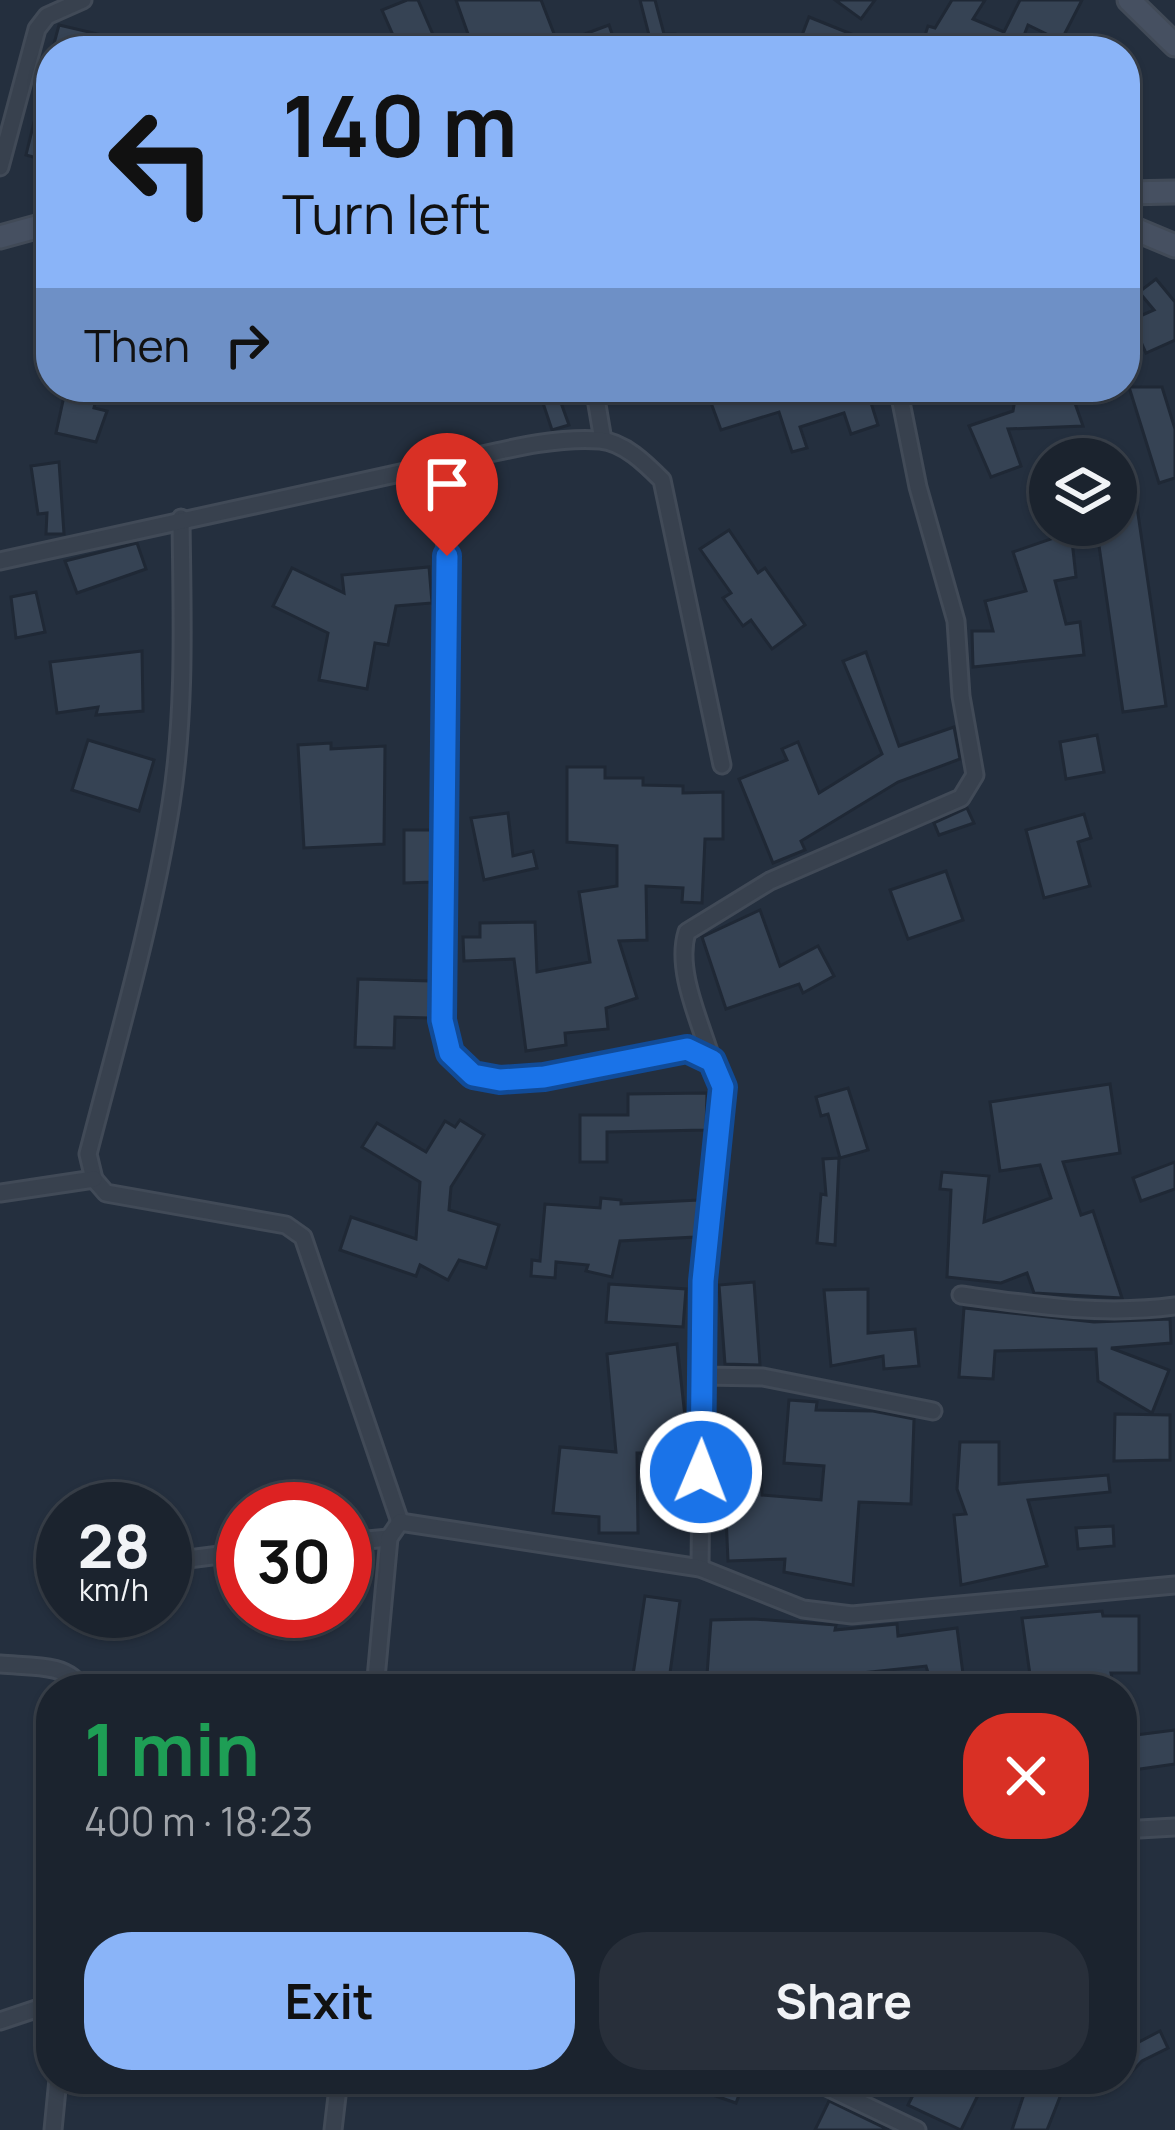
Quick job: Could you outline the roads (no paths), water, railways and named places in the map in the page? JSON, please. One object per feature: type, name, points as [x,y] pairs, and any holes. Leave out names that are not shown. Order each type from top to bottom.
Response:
[{"type":"main road","points":[[1129,0],[1175,45]]},
{"type":"main road","points":[[1140,193],[1175,192]]},
{"type":"main road","points":[[0,237],[36,227]]},
{"type":"main road","points":[[1140,231],[1175,246]]},
{"type":"street","points":[[0,167],[37,29],[47,16],[83,0]]},
{"type":"street","points":[[597,402],[603,440]]},
{"type":"street","points":[[700,1568],[703,1281],[723,1087],[687,972],[682,948],[687,932],[770,881],[961,797],[975,775],[961,696],[956,621],[918,487],[901,402]]},
{"type":"street","points":[[0,562],[182,518],[529,446],[603,440],[637,457],[662,480],[722,765]]},
{"type":"street","points":[[442,464],[449,627],[442,1020],[450,1053],[473,1075],[500,1080],[544,1077],[687,1049],[712,1061]]},
{"type":"street","points":[[182,518],[182,696],[172,801],[150,916],[88,1154],[94,1179],[106,1193],[286,1225],[303,1237],[400,1522]]},
{"type":"street","points":[[0,1193],[94,1179]]},
{"type":"street","points":[[961,1295],[1053,1308],[1132,1312],[1175,1306]]},
{"type":"street","points":[[702,1376],[763,1377],[933,1411]]},
{"type":"street","points":[[376,1674],[389,1538],[400,1522]]},
{"type":"street","points":[[400,1522],[700,1568],[803,1609],[852,1615],[1175,1585]]},
{"type":"street","points":[[372,1540],[389,1538]]},
{"type":"street","points":[[0,1664],[72,1674]]},
{"type":"street","points":[[1137,1829],[1175,1827]]},
{"type":"street","points":[[0,2021],[36,2010]]},
{"type":"street","points":[[53,2130],[57,2094]]},
{"type":"street","points":[[333,2130],[338,2094]]},
{"type":"street","points":[[841,2094],[917,2130]]}]
